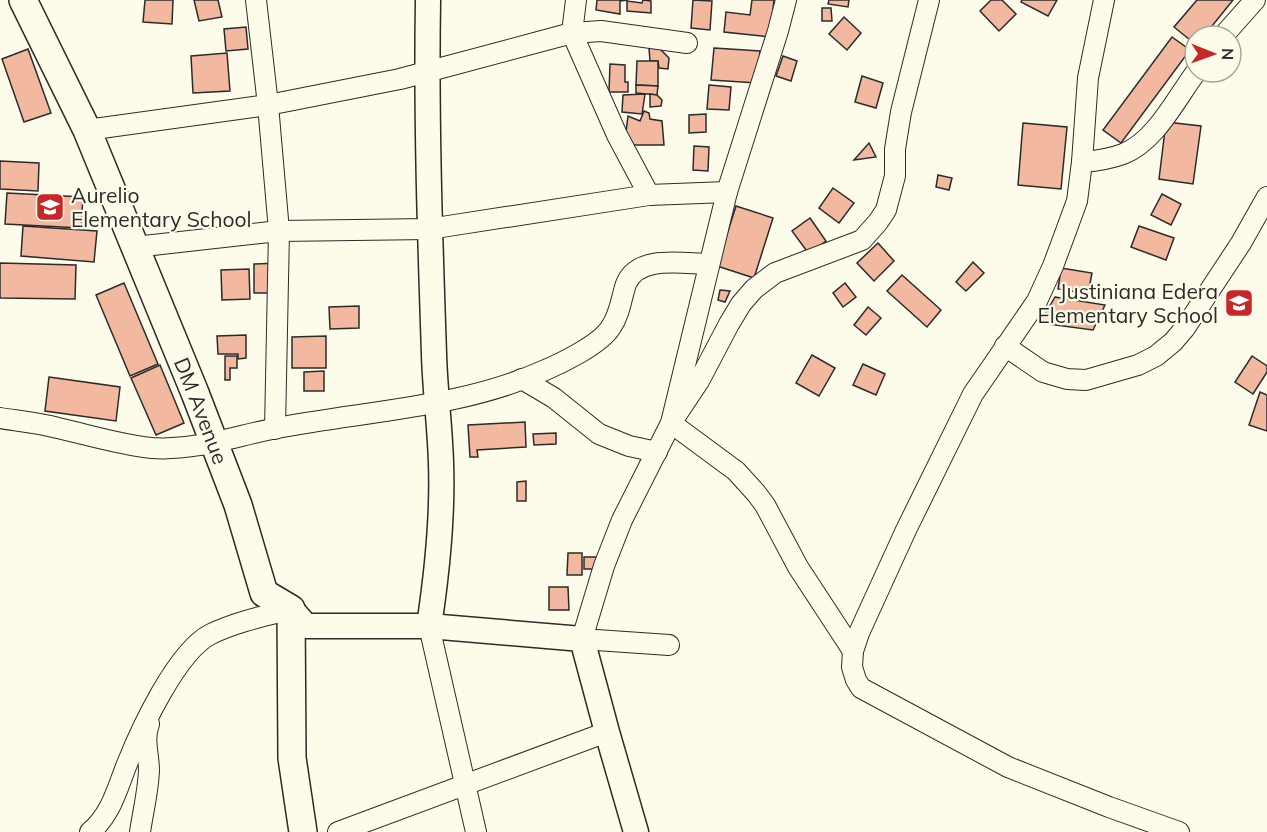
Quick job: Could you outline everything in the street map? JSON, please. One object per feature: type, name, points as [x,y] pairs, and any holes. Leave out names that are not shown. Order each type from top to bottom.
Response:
[{"type":"main road","name":"DM Avenue","points":[[23,0],[87,130],[216,444],[238,506],[264,593],[291,609]]},
{"type":"main road","points":[[291,609],[292,758],[303,832]]},
{"type":"street","points":[[255,0],[268,105],[279,231],[275,429]]},
{"type":"street","points":[[428,0],[426,73],[429,229],[436,403],[441,464],[436,564],[429,626],[476,832]]},
{"type":"street","points":[[576,0],[572,33],[617,135],[649,195]]},
{"type":"street","points":[[636,832],[582,639],[604,566],[622,520],[670,423],[727,192],[786,0]]},
{"type":"street","points":[[670,423],[699,381],[741,304],[754,289],[775,273],[862,240],[886,210],[895,176],[895,149],[901,112],[929,0]]},
{"type":"street","points":[[1104,0],[1088,78],[1077,201],[1053,266],[1037,301],[974,394],[946,448],[859,633],[853,651],[852,667],[861,688],[1008,767],[1179,832]]},
{"type":"street","points":[[1234,24],[1255,0]]},
{"type":"street","points":[[87,130],[268,105],[426,73],[572,33],[609,32],[687,43]]},
{"type":"street","points":[[1082,162],[1125,154],[1142,144],[1156,129],[1188,84]]},
{"type":"street","points":[[135,247],[279,231],[429,229],[649,195],[727,192]]},
{"type":"street","points":[[1005,346],[1043,372],[1067,379],[1086,380],[1156,356],[1185,328],[1241,243],[1267,197]]},
{"type":"street","points":[[0,418],[154,448],[216,444],[275,429],[436,403],[522,380],[561,363],[596,341],[610,329],[623,301],[627,283],[634,273],[646,266],[662,263],[709,264]]},
{"type":"street","points":[[522,380],[554,398],[598,434],[629,446],[657,452]]},
{"type":"street","points":[[670,423],[736,471],[756,493],[765,505],[798,567],[853,651]]},
{"type":"street","points":[[90,832],[99,825],[109,810],[137,737],[180,664],[193,648],[211,634],[249,620],[291,609],[306,626],[429,626],[669,645]]},
{"type":"street","points":[[140,832],[149,770],[145,736],[157,702]]},
{"type":"street","points":[[338,832],[607,732]]},
{"type":"building","points":[[145,0],[173,0],[172,24],[143,22]]},
{"type":"building","points":[[194,0],[218,0],[222,17],[199,21]]},
{"type":"building","points":[[597,0],[628,0],[620,1],[620,14],[596,10]]},
{"type":"building","points":[[643,0],[651,1],[651,13],[627,11],[627,1],[642,3]]},
{"type":"building","points":[[693,0],[712,1],[710,30],[691,28]]},
{"type":"building","points":[[752,0],[774,0],[770,37],[724,32],[726,12],[750,15]]},
{"type":"building","points":[[829,0],[849,0],[848,7],[828,4]]},
{"type":"building","points":[[991,0],[1002,0],[1016,14],[999,31],[980,11]]},
{"type":"building","points":[[1022,0],[1057,0],[1048,16],[1021,2]]},
{"type":"building","points":[[1197,0],[1233,0],[1214,24],[1183,24],[1183,34],[1174,27]]},
{"type":"building","points":[[822,8],[831,8],[832,21],[822,21]]},
{"type":"building","points":[[844,17],[861,33],[847,50],[829,34]]},
{"type":"building","points":[[246,27],[248,49],[226,51],[224,29]]},
{"type":"building","points":[[1172,37],[1183,45],[1183,59],[1121,143],[1103,130]]},
{"type":"building","points":[[649,48],[659,48],[669,58],[668,69],[659,68],[658,61],[650,61]]},
{"type":"building","points":[[714,48],[760,51],[757,83],[711,80]]},
{"type":"building","points":[[28,49],[51,113],[24,122],[2,59]]},
{"type":"building","points":[[227,53],[230,91],[193,93],[191,56]]},
{"type":"building","points":[[783,56],[797,61],[791,81],[776,76]]},
{"type":"building","points":[[637,61],[658,61],[658,86],[636,85]]},
{"type":"building","points":[[610,64],[625,65],[625,82],[628,82],[628,92],[609,92]]},
{"type":"building","points":[[862,76],[883,83],[876,108],[855,102]]},
{"type":"building","points":[[636,85],[658,86],[657,95],[636,93]]},
{"type":"building","points":[[709,85],[731,87],[729,110],[707,109]]},
{"type":"building","points":[[645,94],[642,114],[622,112],[623,95]]},
{"type":"building","points":[[650,94],[657,95],[662,100],[661,106],[650,107]]},
{"type":"building","points":[[644,111],[649,113],[650,119],[662,121],[664,145],[628,145],[626,132],[628,116],[640,121]]},
{"type":"building","points":[[706,114],[706,132],[689,133],[689,115]]},
{"type":"building","points":[[1166,122],[1201,126],[1193,184],[1159,179]]},
{"type":"building","points":[[1023,123],[1067,127],[1061,189],[1018,185]]},
{"type":"building","points":[[869,143],[876,157],[854,160]]},
{"type":"building","points":[[694,146],[709,147],[708,171],[693,170]]},
{"type":"building","points":[[0,161],[39,163],[38,191],[0,189]]},
{"type":"building","points":[[938,175],[952,178],[949,190],[936,187]]},
{"type":"building","points":[[833,188],[854,203],[839,223],[819,208]]},
{"type":"building","points":[[7,193],[83,197],[81,228],[5,224]]},
{"type":"building","points":[[1162,194],[1181,204],[1171,225],[1151,215]]},
{"type":"building","points":[[736,206],[773,218],[754,278],[717,266]]},
{"type":"building","points":[[810,218],[826,241],[809,254],[792,231]]},
{"type":"building","points":[[23,226],[97,231],[94,262],[21,256]]},
{"type":"building","points":[[1139,226],[1174,238],[1166,260],[1131,247]]},
{"type":"building","points":[[878,243],[894,261],[874,281],[857,263]]},
{"type":"building","points":[[973,262],[984,273],[966,291],[956,282]]},
{"type":"building","points":[[0,263],[76,265],[75,299],[0,298]]},
{"type":"building","points":[[280,263],[280,293],[254,293],[254,264]]},
{"type":"building","points":[[1061,268],[1092,273],[1088,294],[1058,289]]},
{"type":"building","points":[[249,269],[250,299],[222,300],[221,270]]},
{"type":"building","points":[[902,275],[941,310],[927,327],[887,291]]},
{"type":"building","points":[[124,283],[158,364],[130,376],[96,295]]},
{"type":"building","points":[[845,283],[856,297],[843,307],[833,293]]},
{"type":"building","points":[[720,290],[730,291],[725,302],[718,300]]},
{"type":"building","points":[[1055,297],[1105,305],[1093,330],[1040,323]]},
{"type":"building","points":[[359,306],[359,328],[330,329],[329,307]]},
{"type":"building","points":[[868,307],[881,318],[866,335],[854,325]]},
{"type":"building","points":[[246,335],[246,358],[238,359],[238,354],[218,354],[217,336]]},
{"type":"building","points":[[326,336],[326,368],[292,368],[292,337]]},
{"type":"building","points":[[812,355],[835,368],[819,396],[796,383]]},
{"type":"building","points":[[225,356],[237,356],[237,368],[230,368],[230,380],[225,380]]},
{"type":"building","points":[[1252,356],[1267,366],[1267,372],[1253,394],[1235,382]]},
{"type":"building","points":[[863,364],[885,374],[876,395],[853,385]]},
{"type":"building","points":[[160,365],[184,423],[156,435],[131,378]]},
{"type":"building","points":[[324,371],[324,391],[304,391],[304,372]]},
{"type":"building","points":[[49,377],[120,387],[116,421],[45,411]]},
{"type":"building","points":[[1260,392],[1267,395],[1267,431],[1249,425]]},
{"type":"building","points":[[525,422],[526,447],[477,450],[478,457],[470,457],[468,425]]},
{"type":"building","points":[[556,433],[556,444],[534,445],[533,434]]},
{"type":"building","points":[[526,481],[526,501],[517,501],[517,482]]},
{"type":"building","points":[[568,553],[582,553],[582,575],[567,575]]},
{"type":"building","points":[[584,557],[600,557],[600,569],[584,569]]},
{"type":"building","points":[[549,587],[568,587],[569,610],[549,610]]},
{"type":"place","name":"Aurelio Elementary School","points":[[50,207]]},
{"type":"place","name":"Justiniana Edera Elementary School","points":[[1239,303]]}]
